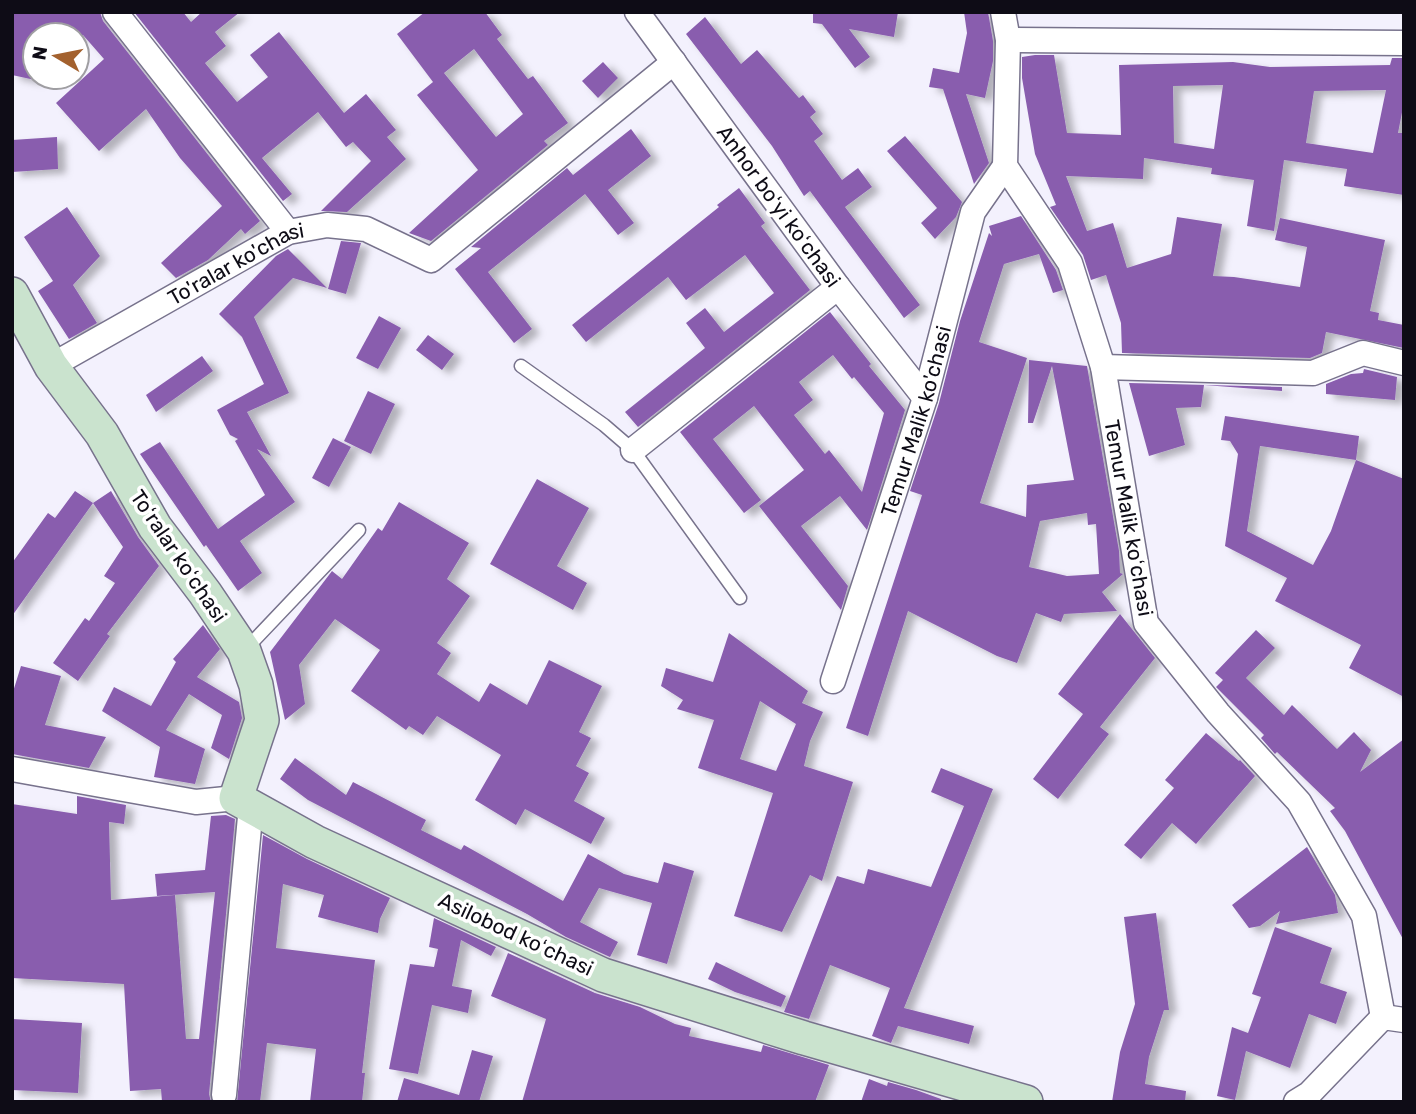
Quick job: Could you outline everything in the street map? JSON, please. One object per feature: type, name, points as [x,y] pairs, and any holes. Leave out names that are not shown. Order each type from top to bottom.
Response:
[{"type":"street","points":[[115,12],[288,232]]},
{"type":"street","name":"Anhor boʻyi koʻchasi","points":[[636,12],[838,286],[925,398]]},
{"type":"street","points":[[1003,12],[1008,40],[1005,166]]},
{"type":"street","points":[[1008,40],[1404,43]]},
{"type":"street","name":"To'ralar ko'chasi","points":[[51,366],[288,232],[327,225],[366,229],[432,260],[674,62]]},
{"type":"street","name":"Temur Malik koʻchasi","points":[[1005,166],[1070,262],[1103,367],[1146,623],[1218,713],[1299,802],[1364,916],[1393,1018]]},
{"type":"street","name":"Temur Malik ko'chasi","points":[[833,681],[925,398],[973,212],[1005,166]]},
{"type":"street","points":[[633,450],[838,286]]},
{"type":"street","name":"Toʻralar koʻchasi","points":[[12,294],[51,366],[102,434],[155,527],[205,593],[244,651],[256,685],[262,720],[243,802]]},
{"type":"street","points":[[1103,367],[1313,373],[1363,353],[1404,363]]},
{"type":"street","points":[[12,769],[195,802],[243,802],[224,1094]]},
{"type":"street","name":"Asilobod koʻchasi","points":[[243,802],[315,842],[603,975],[791,1034],[1026,1102]]},
{"type":"street","points":[[1296,1102],[1309,1094],[1393,1018]]},
{"type":"lane","points":[[522,366],[604,425],[633,450],[740,598]]},
{"type":"lane","points":[[244,651],[359,530]]},
{"type":"building","points":[[12,12],[100,12],[103,21],[260,221],[245,234],[241,229],[208,260],[176,278],[161,263],[222,206],[180,158],[146,109],[99,151],[56,103],[69,91],[91,91],[91,71],[104,59],[91,44],[91,21],[21,21],[21,77],[12,75]]},
{"type":"building","points":[[134,12],[183,12],[191,22],[202,12],[240,12],[215,32],[226,46],[205,63],[237,102],[268,77],[250,55],[279,32],[344,113],[366,94],[396,130],[387,137],[406,159],[347,212],[321,211],[371,161],[353,142],[346,147],[318,112],[262,158],[292,194],[283,201]]},
{"type":"building","points":[[425,12],[485,12],[502,35],[497,39],[528,79],[533,76],[568,123],[544,141],[548,145],[431,241],[409,233],[478,170],[417,95],[433,82],[397,34]],"holes":[[[474,49],[523,114],[496,137],[444,73]]]},
{"type":"building","points":[[813,12],[898,12],[894,37],[849,29],[870,57],[855,68],[822,24],[813,23]]},
{"type":"building","points":[[964,12],[988,12],[993,41],[993,61],[985,98],[966,94],[989,163],[974,184],[943,89],[929,87],[933,68],[959,73],[967,33]]},
{"type":"building","points":[[705,17],[741,64],[757,50],[799,98],[803,95],[816,112],[810,117],[823,134],[814,141],[842,180],[858,168],[872,187],[845,207],[920,305],[904,318],[810,191],[804,196],[772,146],[686,34]]},
{"type":"building","points":[[1054,55],[1067,133],[1121,135],[1119,65],[1233,62],[1270,67],[1390,65],[1392,58],[1404,58],[1404,102],[1398,133],[1404,133],[1404,195],[1344,186],[1347,169],[1284,160],[1274,231],[1247,226],[1254,180],[1211,174],[1212,168],[1144,158],[1143,179],[1066,176],[1087,231],[1113,223],[1127,268],[1171,254],[1177,217],[1222,224],[1213,276],[1300,287],[1307,247],[1275,240],[1280,218],[1385,240],[1370,311],[1379,313],[1378,320],[1404,325],[1404,348],[1326,332],[1322,353],[1310,358],[1122,353],[1121,323],[1106,275],[1091,280],[1083,255],[1050,207],[1056,205],[1035,154],[1022,78],[1022,57]],"holes":[[[1223,85],[1214,149],[1174,143],[1173,86]],[[1386,90],[1373,153],[1306,143],[1314,91]]]},
{"type":"building","points":[[603,62],[618,78],[598,98],[582,81]]},
{"type":"building","points":[[631,129],[651,156],[608,190],[634,223],[618,235],[585,194],[488,272],[532,329],[514,343],[455,269],[481,248],[471,247],[567,168],[573,175]]},
{"type":"building","points":[[905,136],[962,202],[956,217],[935,239],[921,223],[937,208],[887,151]]},
{"type":"building","points":[[57,137],[58,169],[12,172],[12,140]]},
{"type":"building","points":[[739,188],[765,223],[761,226],[810,290],[638,427],[625,412],[705,348],[686,323],[705,308],[724,332],[774,293],[745,255],[686,300],[668,277],[586,342],[572,325]]},
{"type":"building","points":[[67,207],[100,256],[73,285],[97,323],[69,339],[38,291],[53,281],[24,237]]},
{"type":"building","points":[[1021,216],[1056,270],[1063,290],[1053,293],[1039,254],[1004,264],[979,342],[1027,358],[980,503],[1026,517],[1027,485],[1074,480],[1052,366],[1033,423],[1028,423],[1029,360],[1087,366],[1119,551],[1120,573],[1123,574],[1102,592],[1117,611],[1064,614],[1061,622],[1036,613],[1017,663],[997,656],[908,611],[868,736],[846,728],[922,495],[910,491],[939,403],[960,321],[989,233],[992,236],[989,226]],"holes":[[[1087,513],[1088,525],[1096,524],[1099,574],[1067,576],[1029,567],[1040,521]]]},
{"type":"building","points":[[341,241],[361,243],[346,294],[328,289]]},
{"type":"building","points":[[288,249],[327,288],[293,278],[254,317],[289,393],[247,412],[271,456],[257,449],[295,502],[240,541],[262,573],[238,591],[140,454],[160,442],[218,529],[265,495],[235,441],[238,439],[230,435],[217,410],[264,384],[242,337],[219,314],[276,256]]},
{"type":"building","points":[[830,312],[905,410],[867,530],[840,496],[801,526],[848,586],[841,610],[759,506],[804,470],[754,406],[713,439],[761,500],[744,513],[680,432]],"holes":[[[833,355],[852,379],[854,377],[884,413],[862,492],[829,450],[825,454],[794,415],[813,400],[799,382]]]},
{"type":"building","points":[[379,316],[401,328],[378,369],[356,358]]},
{"type":"building","points":[[428,335],[454,354],[442,370],[416,350]]},
{"type":"building","points":[[202,356],[213,371],[156,412],[146,395]]},
{"type":"building","points":[[1364,369],[1397,377],[1395,400],[1326,394],[1326,384],[1351,374],[1363,373]]},
{"type":"building","points":[[1129,383],[1282,387],[1282,391],[1204,385],[1201,407],[1176,408],[1185,445],[1149,456]]},
{"type":"building","points":[[368,391],[395,404],[371,454],[344,441]]},
{"type":"building","points":[[1225,416],[1359,436],[1356,460],[1404,479],[1404,697],[1349,668],[1361,645],[1275,601],[1287,578],[1225,546],[1238,454],[1230,441],[1221,440]],"holes":[[[1260,446],[1356,460],[1331,531],[1313,565],[1247,531]]]},
{"type":"building","points":[[333,438],[351,447],[329,487],[312,478]]},
{"type":"building","points":[[537,479],[589,508],[557,566],[587,583],[573,610],[490,564]]},
{"type":"building","points":[[75,491],[93,503],[12,616],[12,563],[48,513],[55,518]]},
{"type":"building","points":[[111,491],[159,566],[107,634],[110,636],[78,681],[53,663],[85,618],[89,621],[115,583],[104,576],[123,547],[93,503]]},
{"type":"building","points":[[399,502],[469,543],[447,579],[470,596],[437,643],[451,653],[437,674],[479,702],[490,683],[527,705],[549,660],[602,686],[579,732],[591,738],[576,766],[589,773],[574,801],[605,818],[591,844],[525,809],[516,825],[475,800],[501,755],[437,716],[423,735],[409,726],[406,730],[351,691],[380,650],[335,619],[299,665],[305,704],[285,720],[270,652],[332,571],[342,579],[378,528],[382,531]]},
{"type":"building","points":[[1120,614],[1155,658],[1100,727],[1109,734],[1058,799],[1033,779],[1083,714],[1058,694]]},
{"type":"building","points":[[203,625],[220,649],[197,677],[239,702],[242,718],[229,759],[211,748],[222,715],[189,694],[166,730],[205,749],[195,784],[154,777],[160,747],[102,711],[114,687],[151,706],[176,662],[173,659]]},
{"type":"building","points":[[1256,630],[1275,648],[1246,678],[1284,715],[1292,705],[1337,749],[1354,732],[1371,750],[1360,772],[1404,739],[1404,941],[1345,831],[1330,811],[1335,808],[1277,752],[1275,754],[1261,738],[1264,735],[1216,687],[1223,680],[1215,673]]},
{"type":"building","points":[[729,633],[808,691],[802,703],[823,712],[810,741],[804,766],[853,782],[822,881],[810,875],[782,932],[734,916],[773,793],[698,768],[714,720],[677,709],[683,700],[661,686],[666,668],[713,682]],"holes":[[[760,701],[796,724],[776,771],[740,759]]]},
{"type":"building","points":[[21,666],[61,676],[45,725],[106,737],[89,768],[12,754],[12,695]]},
{"type":"building","points":[[1206,733],[1240,760],[1255,776],[1196,844],[1172,823],[1141,859],[1124,845],[1174,788],[1165,780]]},
{"type":"building","points":[[295,758],[346,795],[353,782],[426,820],[421,830],[461,850],[464,845],[563,901],[588,854],[624,874],[658,883],[664,862],[694,871],[667,964],[637,955],[652,903],[599,888],[580,922],[618,942],[610,957],[566,937],[308,800],[280,779]]},
{"type":"building","points":[[941,768],[993,789],[904,1008],[974,1026],[969,1044],[898,1026],[891,1043],[872,1036],[890,988],[830,965],[809,1019],[784,1012],[837,876],[864,884],[868,869],[931,887],[964,806],[931,792]]},
{"type":"building","points":[[77,796],[126,805],[124,824],[109,822],[111,900],[175,895],[186,1039],[199,1039],[215,892],[157,896],[155,874],[205,870],[211,816],[226,815],[235,819],[209,1094],[211,1102],[162,1102],[161,1089],[130,1091],[124,984],[12,978],[12,804],[77,814]]},
{"type":"building","points":[[263,835],[390,898],[380,919],[378,933],[318,917],[324,895],[283,884],[276,948],[375,960],[362,1073],[365,1073],[362,1102],[310,1102],[316,1049],[267,1043],[260,1102],[237,1102]]},
{"type":"building","points":[[1307,847],[1335,895],[1338,913],[1276,924],[1280,911],[1260,926],[1249,928],[1232,905]]},
{"type":"building","points":[[1156,913],[1169,1010],[1164,1010],[1149,1057],[1145,1084],[1186,1091],[1185,1102],[1112,1102],[1120,1052],[1135,1004],[1124,917]]},
{"type":"building","points":[[434,918],[496,947],[491,956],[461,940],[452,986],[472,990],[468,1013],[432,1005],[418,1074],[389,1069],[410,964],[434,967],[438,949],[429,947]]},
{"type":"building","points":[[1275,927],[1332,948],[1320,983],[1347,992],[1336,1024],[1309,1014],[1290,1068],[1246,1051],[1235,1100],[1217,1096],[1232,1027],[1248,1033],[1261,997],[1252,994]]},
{"type":"building","points":[[508,953],[595,993],[640,1007],[675,1024],[691,1028],[689,1036],[761,1052],[763,1045],[829,1065],[815,1102],[522,1102],[546,1019],[491,996]]},
{"type":"building","points":[[716,962],[786,996],[781,1007],[735,992],[708,979]]},
{"type":"building","points":[[12,1019],[82,1023],[78,1093],[12,1090]]},
{"type":"building","points":[[472,1050],[493,1056],[479,1102],[397,1102],[404,1078],[459,1095]]},
{"type":"building","points":[[869,1079],[887,1086],[888,1082],[916,1090],[941,1099],[941,1102],[861,1102]]}]
